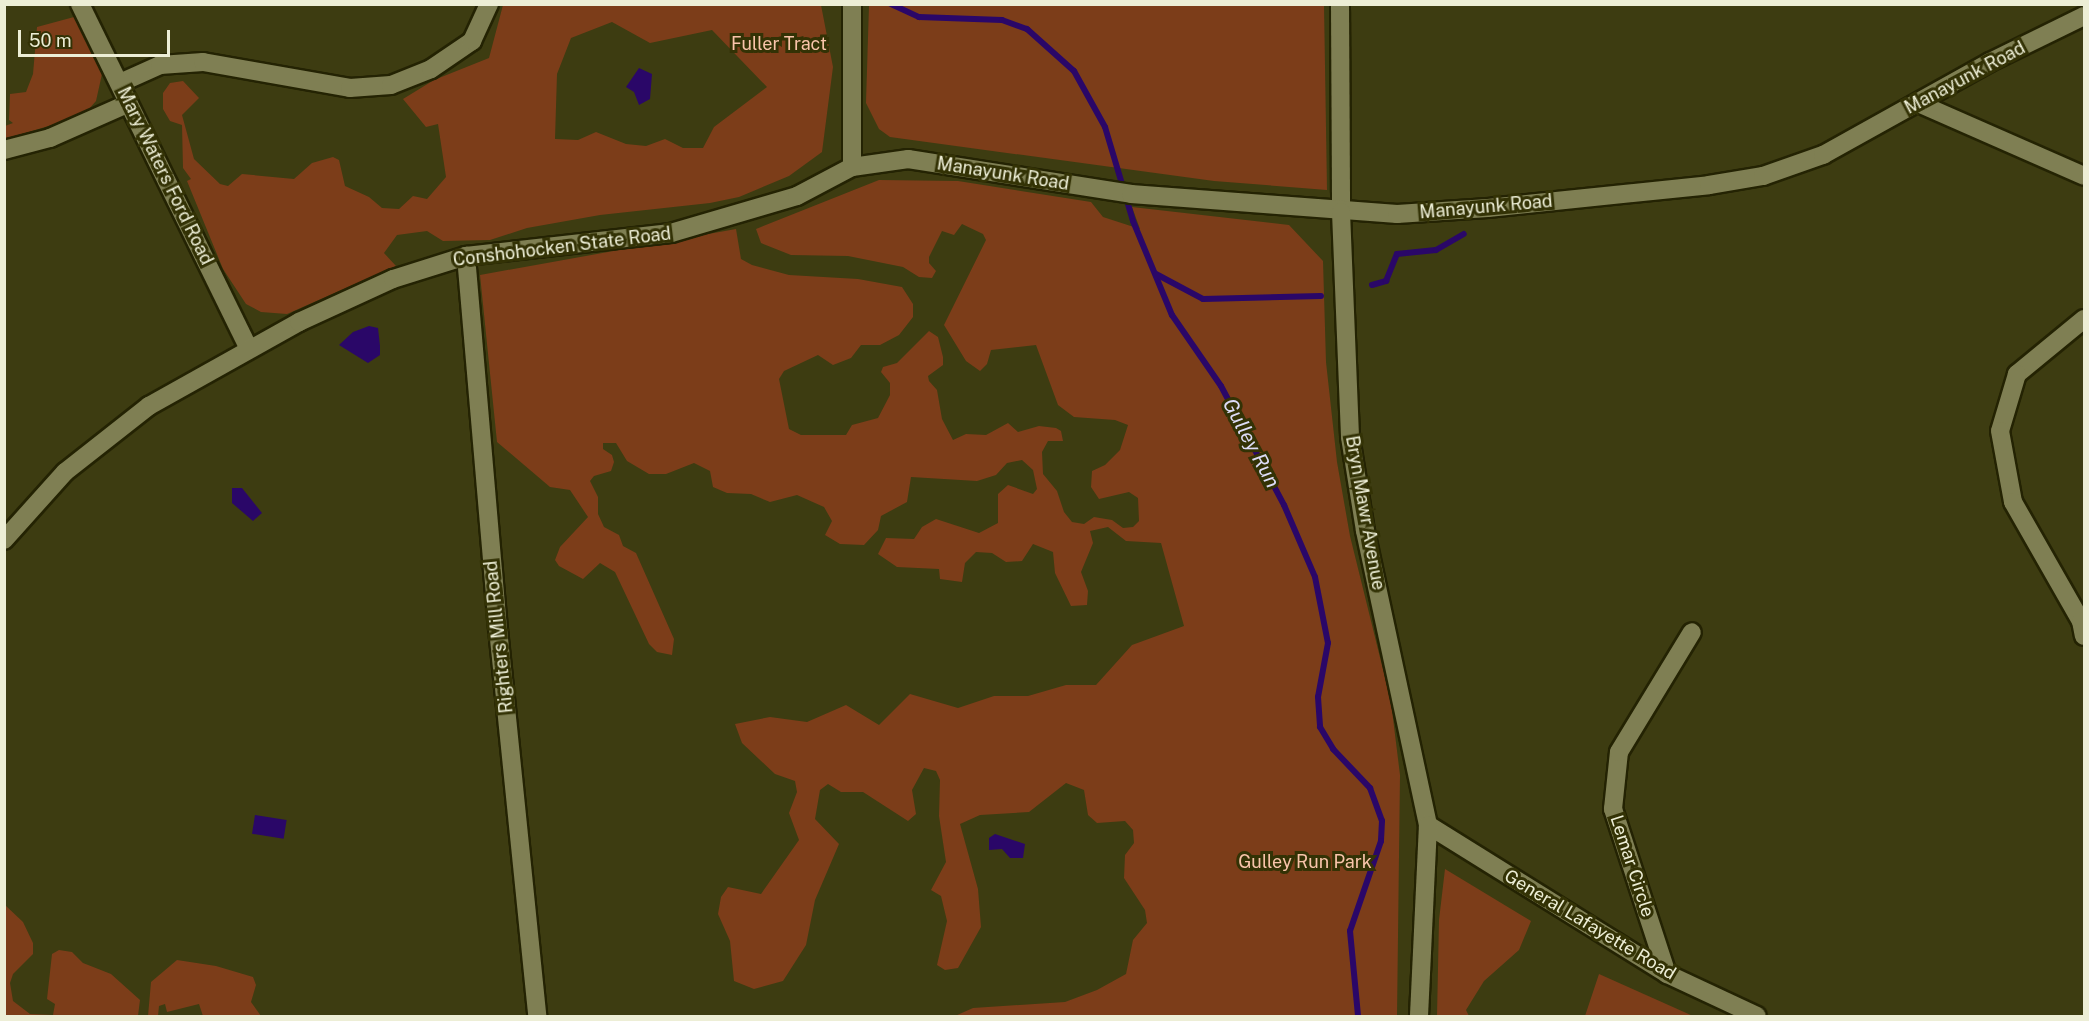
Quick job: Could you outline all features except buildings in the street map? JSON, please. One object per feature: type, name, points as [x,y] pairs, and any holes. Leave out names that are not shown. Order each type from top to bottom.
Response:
[{"type":"street","name":"Mary Waters Ford Road","points":[[80,4],[249,349]]},
{"type":"street","points":[[120,83],[160,66],[203,62],[350,88],[391,86],[430,69],[472,41],[489,4]]},
{"type":"street","points":[[852,4],[852,167]]},
{"type":"street","name":"Bryn Mawr Avenue","points":[[1340,4],[1341,212],[1350,437],[1365,531],[1428,825],[1419,1017]]},
{"type":"street","name":"Manayunk Road","points":[[852,167],[908,159],[1126,193],[1341,212],[1488,208],[1737,181],[1792,168],[1823,155],[2085,16]]},
{"type":"street","points":[[4,150],[58,135],[129,103]]},
{"type":"street","points":[[1918,103],[2085,176]]},
{"type":"street","name":"Conshohocken State Road","points":[[4,540],[38,499],[90,449],[173,391],[249,349],[393,279],[466,256],[671,233],[797,196],[852,167]]},
{"type":"street","name":"Righters Mill Road","points":[[466,256],[496,620],[537,1017]]},
{"type":"street","points":[[2084,626],[2013,502],[2000,431],[2017,374],[2085,319]]},
{"type":"street","name":"Lemar Circle","points":[[1668,974],[1613,809],[1619,752],[1692,632]]},
{"type":"street","name":"General Lafayette Road","points":[[1428,825],[1668,974],[1757,1017]]},
{"type":"green space","name":"Fuller Tract","points":[[503,5],[821,5],[833,67],[822,152],[789,176],[739,197],[710,203],[600,215],[527,228],[490,240],[443,241],[427,231],[397,235],[384,253],[396,266],[287,314],[261,312],[246,304],[223,269],[187,181],[191,179],[183,168],[182,125],[170,121],[163,109],[163,93],[170,83],[183,81],[199,98],[182,115],[194,159],[220,184],[228,186],[242,174],[294,179],[312,163],[333,157],[339,160],[345,186],[369,197],[382,208],[399,209],[413,196],[427,199],[446,177],[438,124],[426,127],[403,99],[434,80],[489,58]],"holes":[[[612,22],[650,43],[712,30],[767,87],[714,127],[703,148],[683,148],[665,139],[646,146],[626,144],[596,132],[578,140],[555,139],[557,74],[571,38]]]},
{"type":"green space","points":[[869,5],[1324,5],[1327,190],[1214,181],[890,137],[879,129],[866,103]]},
{"type":"green space","points":[[74,17],[102,74],[96,101],[89,109],[62,122],[5,139],[5,126],[13,123],[9,120],[10,94],[26,92],[33,74],[37,27]]},
{"type":"green space","name":"Gulley Run Park","points":[[879,180],[958,181],[1091,202],[1103,217],[1140,229],[1132,207],[1289,225],[1323,261],[1326,362],[1337,462],[1350,536],[1391,702],[1400,775],[1397,1016],[955,1016],[973,1008],[1065,1002],[1097,990],[1126,974],[1133,940],[1147,923],[1145,910],[1124,878],[1125,855],[1134,843],[1133,830],[1125,821],[1097,823],[1088,815],[1084,790],[1066,783],[1029,812],[980,815],[960,824],[978,889],[981,927],[958,968],[945,970],[937,965],[947,921],[941,896],[931,890],[946,862],[939,816],[940,780],[936,771],[924,768],[912,790],[916,814],[908,821],[863,792],[841,792],[828,784],[820,790],[815,819],[839,844],[815,900],[806,945],[783,981],[754,989],[734,981],[730,941],[718,914],[721,897],[728,887],[761,894],[799,840],[789,813],[797,792],[795,781],[775,774],[742,743],[735,724],[770,717],[807,722],[846,705],[879,725],[910,694],[958,708],[994,696],[1028,696],[1066,685],[1096,685],[1132,645],[1184,626],[1161,543],[1126,541],[1108,527],[1090,531],[1093,543],[1081,572],[1088,591],[1087,605],[1071,606],[1055,573],[1053,552],[1033,544],[1022,561],[1006,562],[992,553],[976,552],[965,563],[962,582],[940,579],[939,569],[897,567],[878,554],[886,538],[914,539],[922,527],[936,519],[979,533],[998,523],[998,494],[1008,485],[1033,494],[1037,489],[1033,470],[1022,460],[1007,463],[996,475],[977,481],[911,477],[907,502],[881,516],[878,530],[864,545],[840,544],[825,535],[832,521],[824,507],[797,495],[770,502],[751,494],[727,493],[713,487],[710,471],[694,463],[666,474],[649,474],[627,461],[616,443],[603,443],[603,449],[612,455],[614,462],[611,471],[594,476],[590,481],[598,497],[598,514],[604,527],[619,535],[623,546],[636,553],[674,639],[672,655],[657,652],[649,644],[615,572],[600,563],[583,579],[559,566],[555,560],[560,547],[588,517],[570,490],[550,487],[497,442],[480,275],[736,229],[741,259],[752,265],[789,275],[858,279],[902,287],[913,304],[913,317],[899,335],[880,345],[861,345],[851,358],[833,365],[818,355],[784,371],[779,379],[789,429],[801,435],[846,435],[852,425],[878,418],[890,395],[890,383],[881,372],[883,367],[897,363],[929,331],[938,337],[943,365],[928,376],[929,381],[937,390],[942,419],[953,440],[966,434],[986,435],[1008,423],[1018,432],[1039,426],[1056,428],[1061,431],[1063,441],[1048,441],[1042,452],[1043,474],[1057,491],[1064,512],[1072,522],[1084,524],[1094,517],[1112,520],[1123,528],[1133,527],[1139,521],[1138,498],[1129,492],[1099,499],[1091,487],[1092,471],[1105,465],[1120,450],[1128,425],[1115,420],[1074,417],[1058,405],[1036,345],[991,350],[987,364],[980,371],[966,361],[944,325],[986,240],[983,234],[962,224],[954,235],[942,231],[929,257],[929,263],[936,271],[932,278],[919,277],[903,267],[848,256],[791,255],[761,243],[756,229]]},
{"type":"green space","points":[[1445,869],[1531,921],[1519,950],[1484,981],[1466,1010],[1469,1016],[1437,1016],[1439,920]]},
{"type":"green space","points":[[5,905],[23,922],[33,943],[33,954],[13,974],[10,983],[13,1001],[30,1014],[53,1015],[55,1004],[47,999],[52,954],[59,950],[72,952],[83,963],[111,974],[140,1000],[138,1016],[5,1016]]},
{"type":"green space","points":[[177,960],[216,966],[253,977],[256,985],[251,1002],[261,1016],[203,1016],[199,1004],[167,1012],[165,1004],[159,1006],[158,1016],[148,1016],[151,982]]},
{"type":"green space","points":[[1599,974],[1693,1016],[1585,1016]]},
{"type":"shaded area","points":[[639,68],[652,74],[650,99],[639,105],[634,92],[626,87]]},
{"type":"shaded area","points":[[369,326],[378,328],[380,355],[368,363],[339,345],[353,332]]},
{"type":"shaded area","points":[[232,488],[242,488],[262,513],[253,521],[232,503]]},
{"type":"shaded area","points":[[255,815],[287,820],[284,839],[252,834]]},
{"type":"shaded area","points":[[995,834],[1025,844],[1023,858],[1010,858],[1002,849],[989,850],[989,838]]},
{"type":"waterway","name":"Gulley Run","points":[[891,4],[919,17],[1002,20],[1027,29],[1074,71],[1105,127],[1133,221],[1172,315],[1221,386],[1284,505],[1315,577],[1328,643],[1318,697],[1320,727],[1333,749],[1370,788],[1382,821],[1381,841],[1350,931],[1358,1016]]},
{"type":"waterway","points":[[1372,285],[1386,281],[1397,254],[1436,250],[1464,234]]},
{"type":"waterway","points":[[1156,274],[1203,299],[1321,296]]}]
